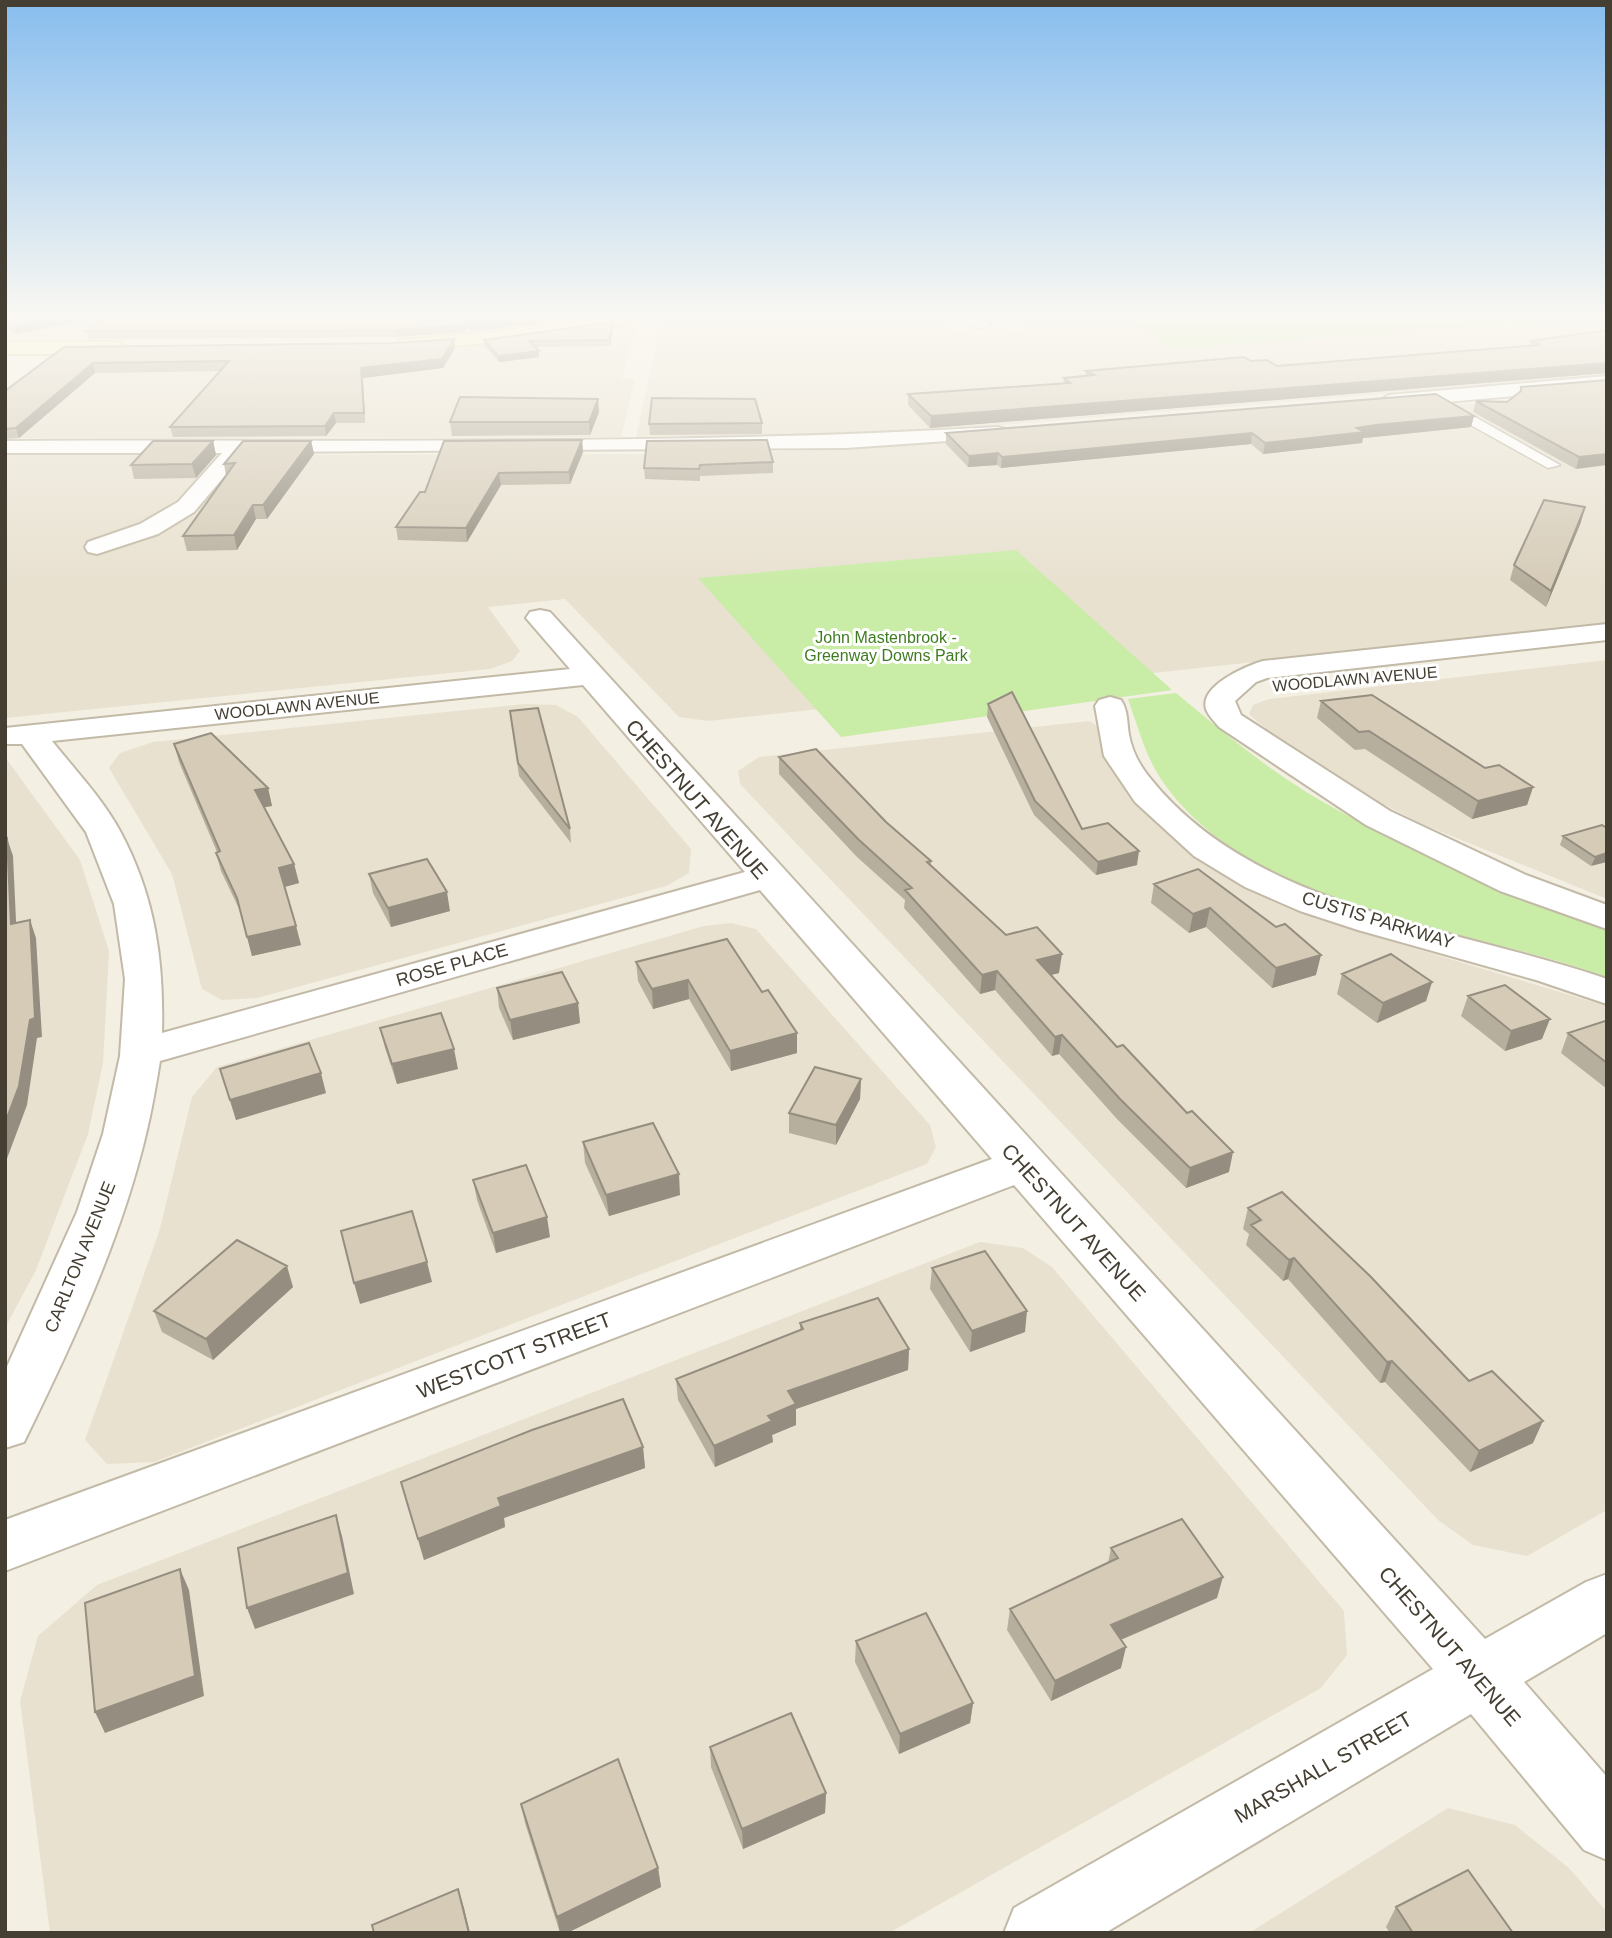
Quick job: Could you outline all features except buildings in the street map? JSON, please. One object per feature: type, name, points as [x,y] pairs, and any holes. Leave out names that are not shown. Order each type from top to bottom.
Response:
[{"type":"street","points":[[5,447],[846,442],[1019,431]]},
{"type":"street","points":[[97,547],[149,529],[187,507],[239,446]]},
{"type":"street","name":"CHESTNUT AVENUE","points":[[540,618],[766,877],[1479,1676],[1607,1827]]},
{"type":"street","name":"WOODLAWN AVENUE","points":[[1232,687],[1246,676],[1263,670],[1607,632]]},
{"type":"street","name":"WOODLAWN AVENUE","points":[[1232,687],[1290,688],[1607,652]]},
{"type":"street","name":"WOODLAWN AVENUE","points":[[18,735],[588,676]]},
{"type":"street","points":[[1232,687],[1220,699],[1221,710],[1230,721],[1378,818],[1513,883],[1607,918]]},
{"type":"street","name":"CUSTIS PARKWAY","points":[[1110,706],[1117,749],[1142,792],[1178,827],[1212,854],[1256,878],[1319,904],[1511,959],[1607,992]]},
{"type":"street","name":"CARLTON AVENUE","points":[[5,1426],[67,1295],[106,1200],[129,1115],[139,1053],[144,988],[139,930],[124,879],[104,832],[18,735]]},
{"type":"street","name":"ROSE PLACE","points":[[139,1053],[766,877]]},
{"type":"street","name":"WESTCOTT STREET","points":[[5,1546],[1023,1164]]},
{"type":"street","name":"MARSHALL STREET","points":[[1039,1933],[1607,1601]]},
{"type":"lane","points":[[1448,406],[1553,465]]},
{"type":"shaded area","points":[[5,406],[628,406],[621,437],[5,438]]},
{"type":"shaded area","points":[[643,406],[1231,406],[1002,425],[847,434],[636,437]]},
{"type":"shaded area","points":[[1437,406],[1607,406],[1607,623],[1108,678],[1007,551],[702,578],[847,706],[708,721],[679,717],[565,599],[488,607],[520,651],[512,661],[490,669],[5,718],[5,455],[697,454],[815,450],[1276,421]]},
{"type":"shaded area","points":[[1607,660],[1607,899],[1422,824],[1346,785],[1277,739],[1249,714],[1253,705],[1269,699]]},
{"type":"shaded area","points":[[525,704],[556,705],[578,717],[691,849],[689,873],[666,886],[257,998],[222,1000],[202,989],[172,874],[109,768],[120,753],[153,742]]},
{"type":"shaded area","points":[[1089,721],[1109,732],[1148,805],[1238,876],[1353,930],[1607,1006],[1607,1510],[1527,1556],[1473,1545],[1438,1520],[740,784],[738,771],[759,757]]},
{"type":"shaded area","points":[[5,757],[80,860],[109,951],[103,1063],[88,1134],[36,1270],[5,1328]]},
{"type":"shaded area","points":[[731,923],[756,929],[930,1125],[936,1147],[927,1164],[154,1462],[107,1464],[85,1440],[159,1232],[192,1097],[217,1067],[704,926]]},
{"type":"shaded area","points":[[980,1242],[1023,1248],[1052,1267],[1344,1611],[1347,1655],[1321,1688],[889,1933],[50,1933],[20,1701],[38,1636],[97,1585]]},
{"type":"shaded area","points":[[1448,1808],[1515,1825],[1569,1868],[1607,1912],[1607,1933],[1249,1933]]},
{"type":"green space","name":"John Mastenbrook - Greenway Downs Park","points":[[1016,550],[1172,690],[841,737],[698,578]]},
{"type":"green space","points":[[1176,693],[1270,767],[1339,811],[1452,866],[1607,929],[1607,977],[1367,909],[1306,887],[1251,859],[1202,825],[1163,782],[1147,753],[1128,699]]}]
